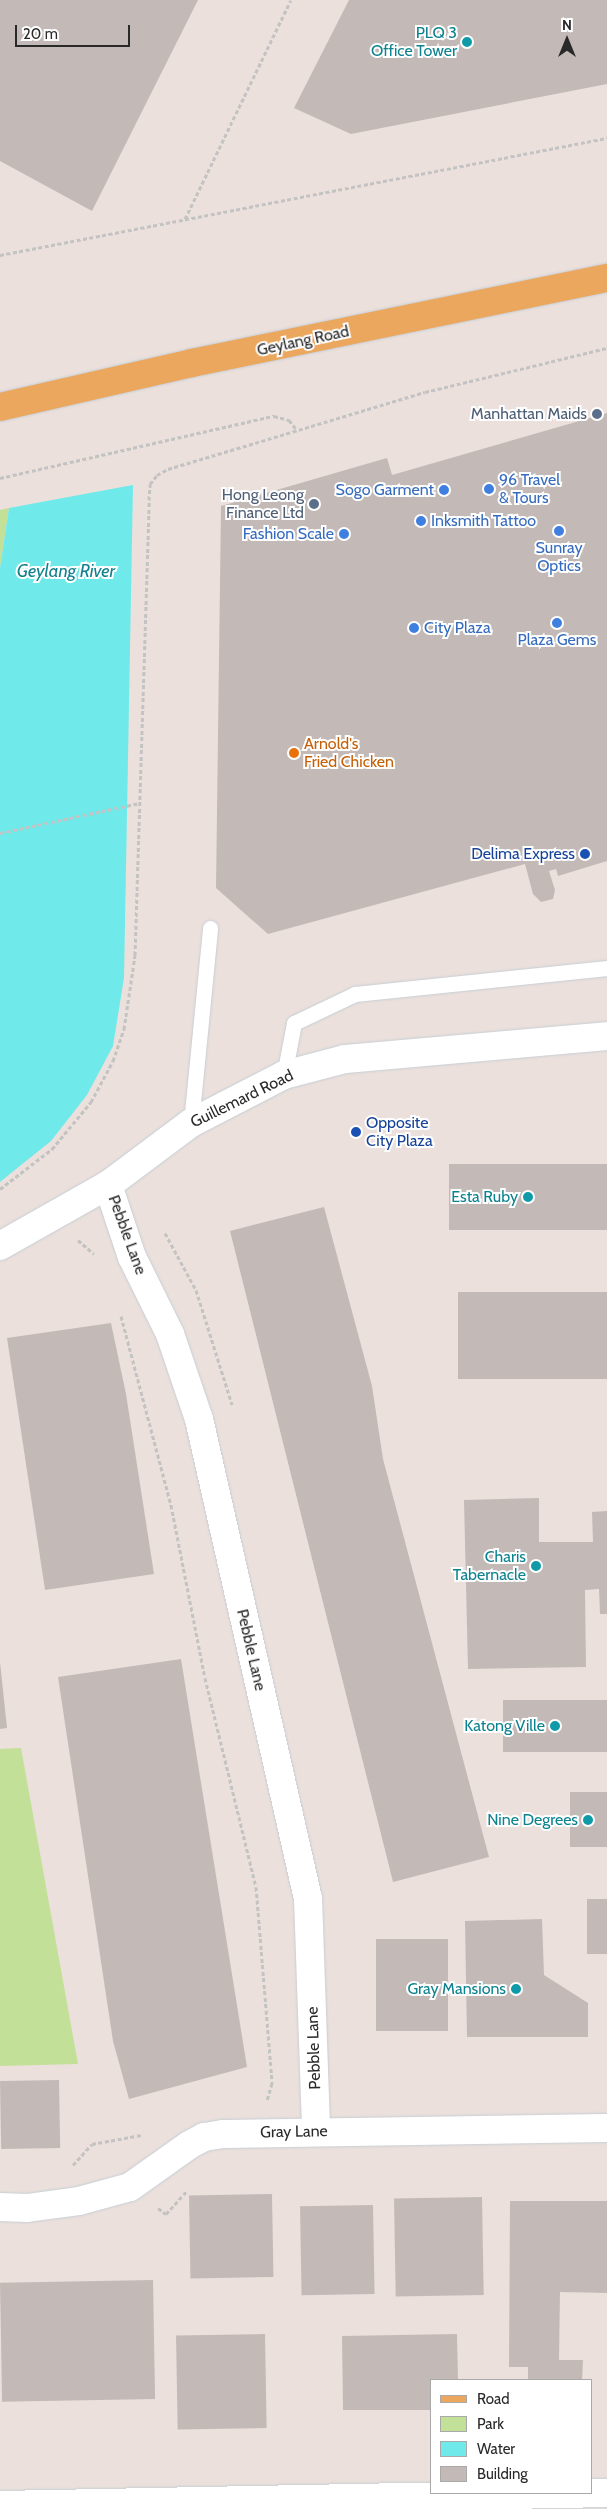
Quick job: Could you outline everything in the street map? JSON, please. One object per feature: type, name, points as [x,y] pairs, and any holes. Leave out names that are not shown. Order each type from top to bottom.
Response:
[{"type":"main road","name":"Geylang Road","points":[[0,407],[192,363],[607,278]]},
{"type":"street","name":"Guillemard Road","points":[[0,1246],[108,1184],[191,1123],[284,1076],[345,1059],[607,1036]]},
{"type":"street","name":"Pebble Lane","points":[[108,1184],[132,1258],[170,1334],[199,1419],[308,1898],[316,2131]]},
{"type":"street","name":"Gray Lane","points":[[0,2208],[27,2208],[79,2201],[130,2187],[204,2137],[316,2131],[607,2128]]},
{"type":"street","points":[[592,2493],[607,2493]]},
{"type":"street","points":[[0,2505],[556,2494]]},
{"type":"lane","points":[[191,1123],[210,928]]},
{"type":"lane","points":[[284,1076],[294,1023],[355,994],[607,968]]},
{"type":"path","points":[[185,219],[291,0]]},
{"type":"path","points":[[0,255],[607,138]]},
{"type":"path","points":[[0,1189],[52,1149],[91,1102],[118,1047],[129,1007],[135,955],[150,484],[168,468],[296,429],[425,392],[607,348]]},
{"type":"path","points":[[0,478],[274,416],[289,420],[296,429]]},
{"type":"path","points":[[0,833],[140,803]]},
{"type":"path","points":[[74,1236],[99,1258]]},
{"type":"path","points":[[121,1313],[171,1505],[205,1678],[256,1887],[272,2083],[266,2102]]},
{"type":"path","points":[[67,2168],[75,2164],[92,2144],[149,2134]]},
{"type":"path","points":[[130,2187],[166,2214],[190,2187]]},
{"type":"green space","points":[[9,508],[0,568],[0,510]]},
{"type":"green space","points":[[21,1748],[78,2064],[0,2066],[0,1749]]},
{"type":"water","name":"Geylang River","points":[[133,485],[124,978],[113,1046],[87,1095],[51,1141],[0,1182],[0,568],[9,508]]},
{"type":"building","points":[[0,0],[198,0],[92,211],[0,161]]},
{"type":"building","name":"PLQ 3 Office Tower","points":[[349,0],[607,0],[607,84],[351,134],[294,108]]},
{"type":"building","name":"City Plaza","points":[[607,413],[607,861],[558,876],[556,869],[549,871],[555,890],[553,899],[541,902],[533,894],[525,864],[268,934],[216,888],[221,506],[387,458],[392,475]]},
{"type":"building","name":"Esta Ruby","points":[[449,1164],[607,1164],[607,1230],[449,1230]]},
{"type":"building","points":[[324,1207],[372,1386],[383,1459],[489,1857],[393,1882],[230,1231]]},
{"type":"building","points":[[458,1292],[607,1292],[607,1379],[458,1379]]},
{"type":"building","points":[[111,1323],[126,1394],[154,1574],[45,1590],[7,1338]]},
{"type":"building","name":"Charis Tabernacle","points":[[539,1498],[539,1542],[593,1542],[592,1512],[607,1511],[607,1614],[600,1614],[599,1589],[585,1590],[586,1667],[468,1669],[464,1500]]},
{"type":"building","points":[[181,1659],[247,2067],[129,2099],[113,2041],[58,1677]]},
{"type":"building","points":[[0,1662],[7,1728],[0,1729]]},
{"type":"building","name":"Katong Ville","points":[[503,1700],[607,1700],[607,1752],[503,1752]]},
{"type":"building","name":"Nine Degrees","points":[[570,1792],[607,1792],[607,1847],[570,1847]]},
{"type":"building","points":[[587,1899],[607,1899],[607,1954],[587,1954]]},
{"type":"building","name":"Gray Mansions","points":[[542,1919],[544,1975],[588,2003],[588,2037],[467,2037],[465,1921]]},
{"type":"building","points":[[376,1939],[448,1939],[448,2031],[376,2031]]},
{"type":"building","points":[[59,2080],[60,2148],[1,2149],[0,2081]]},
{"type":"building","points":[[272,2194],[273,2277],[190,2278],[189,2195]]},
{"type":"building","points":[[482,2197],[484,2295],[396,2297],[394,2199]]},
{"type":"building","points":[[510,2201],[607,2201],[607,2293],[560,2292],[559,2360],[583,2360],[582,2379],[528,2379],[528,2367],[509,2367]]},
{"type":"building","points":[[373,2205],[375,2294],[302,2295],[300,2206]]},
{"type":"building","points":[[153,2280],[155,2399],[2,2402],[0,2283]]},
{"type":"building","points":[[265,2334],[267,2428],[178,2430],[176,2336]]},
{"type":"building","points":[[457,2334],[458,2379],[430,2379],[430,2410],[343,2410],[342,2336]]},
{"type":"place","name":"PLQ 3 Office Tower","points":[[467,42]]},
{"type":"place","name":"Manhattan Maids","points":[[597,414]]},
{"type":"place","name":"96 Travel & Tours","points":[[489,489]]},
{"type":"place","name":"Sogo Garment","points":[[444,490]]},
{"type":"place","name":"Hong Leong Finance Ltd","points":[[314,504]]},
{"type":"place","name":"Inksmith Tattoo","points":[[421,521]]},
{"type":"place","name":"Sunray Optics","points":[[559,531]]},
{"type":"place","name":"Fashion Scale","points":[[344,534]]},
{"type":"place","name":"Plaza Gems","points":[[557,623]]},
{"type":"place","name":"City Plaza","points":[[414,628]]},
{"type":"place","name":"Arnold's Fried Chicken","points":[[294,753]]},
{"type":"place","name":"Delima Express","points":[[585,854]]},
{"type":"place","name":"Opposite City Plaza","points":[[356,1132]]},
{"type":"place","name":"Esta Ruby","points":[[528,1197]]},
{"type":"place","name":"Charis Tabernacle","points":[[536,1566]]},
{"type":"place","name":"Katong Ville","points":[[555,1726]]},
{"type":"place","name":"Nine Degrees","points":[[588,1820]]},
{"type":"place","name":"Gray Mansions","points":[[516,1989]]}]
